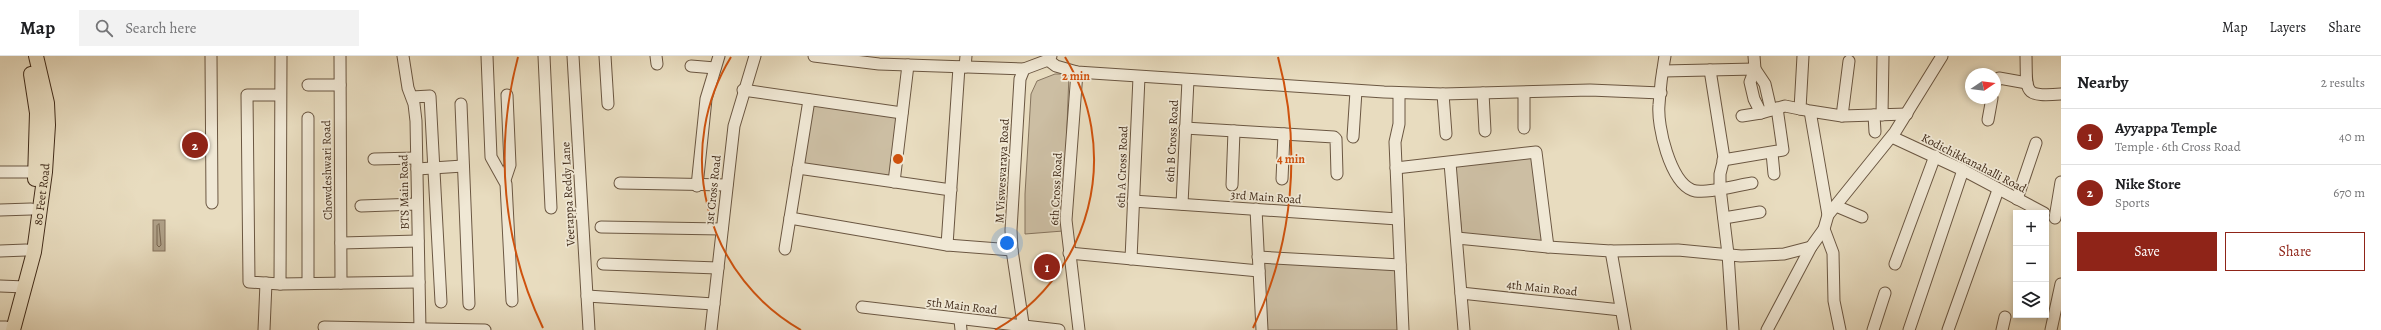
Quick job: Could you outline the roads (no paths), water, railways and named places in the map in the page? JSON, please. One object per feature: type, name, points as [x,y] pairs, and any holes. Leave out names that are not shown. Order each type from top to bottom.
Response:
[{"type":"main road","name":"80 Feet Road","points":[[27,56],[42,109]]},
{"type":"main road","name":"80 Feet Road","points":[[6,328],[34,252],[40,172],[42,109],[36,56]]},
{"type":"main road","name":"80 Feet Road","points":[[21,287],[31,209],[40,172]]},
{"type":"street","points":[[211,56],[212,203]]},
{"type":"street","points":[[280,284],[281,56]]},
{"type":"street","name":"Chowdeshwari Road","points":[[340,56],[341,283]]},
{"type":"street","name":"BTS Main Road","points":[[403,56],[408,88],[412,98],[416,121],[420,329]]},
{"type":"street","points":[[487,56],[491,157],[493,163],[505,180]]},
{"type":"street","points":[[544,56],[551,208]]},
{"type":"street","name":"Veerappa Reddy Lane","points":[[573,56],[589,330]]},
{"type":"street","points":[[605,56],[608,104]]},
{"type":"street","points":[[697,186],[706,99],[719,56]]},
{"type":"street","name":"1st Cross Road","points":[[711,330],[734,126],[744,90],[756,56]]},
{"type":"street","points":[[814,56],[879,60],[908,65],[943,61],[1024,69],[1049,58],[1056,66],[1077,72],[1399,93],[1524,93],[1590,90],[1662,93]]},
{"type":"street","points":[[1665,56],[1662,93],[1659,104],[1660,122],[1671,167],[1680,181],[1691,190],[1704,191],[1752,183]]},
{"type":"street","points":[[1723,160],[1780,152],[1783,146],[1770,110],[1765,84],[1756,69],[1754,56]]},
{"type":"street","points":[[1803,56],[1805,110],[1828,215]]},
{"type":"street","points":[[1875,132],[1878,115],[1883,56]]},
{"type":"street","points":[[1768,330],[1811,247],[1824,229],[1828,215],[1892,137],[1942,56]]},
{"type":"street","points":[[2026,56],[2027,84],[2030,92],[2036,95],[2061,94]]},
{"type":"street","points":[[1842,116],[1850,61]]},
{"type":"street","points":[[947,245],[964,63]]},
{"type":"street","points":[[894,182],[908,65]]},
{"type":"street","points":[[691,66],[715,68]]},
{"type":"street","name":"M Viswesvaraya Road","points":[[1023,328],[1012,250],[1012,203],[1020,79],[1024,69]]},
{"type":"street","points":[[1663,71],[1756,69]]},
{"type":"street","points":[[1710,70],[1723,160],[1720,174],[1720,188],[1728,254],[1733,330]]},
{"type":"street","name":"6th Cross Road","points":[[1077,72],[1066,220],[1079,330]]},
{"type":"street","name":"6th A Cross Road","points":[[1131,259],[1139,76]]},
{"type":"street","points":[[2001,78],[2027,84]]},
{"type":"street","name":"6th B Cross Road","points":[[1182,204],[1188,80]]},
{"type":"street","points":[[308,85],[340,85]]},
{"type":"street","points":[[744,90],[902,113]]},
{"type":"street","points":[[1353,137],[1356,91]]},
{"type":"street","points":[[1399,93],[1398,129],[1395,142],[1403,330]]},
{"type":"street","points":[[1483,93],[1485,131]]},
{"type":"street","points":[[1524,93],[1524,128]]},
{"type":"street","points":[[1443,94],[1446,134]]},
{"type":"street","points":[[280,95],[247,95],[249,282],[280,284],[419,282]]},
{"type":"street","points":[[507,95],[510,165],[505,180],[512,301]]},
{"type":"street","points":[[412,98],[430,96],[441,302]]},
{"type":"street","points":[[785,250],[809,100]]},
{"type":"street","points":[[461,104],[469,304]]},
{"type":"street","points":[[1988,120],[1991,104]]},
{"type":"street","points":[[1742,116],[1785,106],[1842,116],[1906,114]]},
{"type":"street","points":[[308,118],[308,283]]},
{"type":"street","points":[[1185,128],[1334,137],[1336,139],[1337,174]]},
{"type":"street","points":[[1232,185],[1234,131]]},
{"type":"street","points":[[1282,179],[1284,134]]},
{"type":"street","name":"Kodichikkanahalli Road","points":[[1892,137],[1935,156],[2052,217]]},
{"type":"street","points":[[2017,199],[2036,143]]},
{"type":"street","points":[[1396,168],[1536,152],[1548,247]]},
{"type":"street","points":[[1772,153],[1774,174]]},
{"type":"street","points":[[1895,264],[1935,156]]},
{"type":"street","points":[[374,160],[416,164],[434,168],[463,166]]},
{"type":"street","points":[[1450,163],[1458,238],[1464,330]]},
{"type":"street","points":[[798,168],[951,190]]},
{"type":"street","points":[[1909,330],[1963,170]]},
{"type":"street","points":[[0,172],[40,172]]},
{"type":"street","points":[[2052,217],[2061,182]]},
{"type":"street","points":[[620,183],[697,186],[727,185]]},
{"type":"street","points":[[1948,330],[1998,190]]},
{"type":"street","name":"3rd Main Road","points":[[1133,201],[1398,219]]},
{"type":"street","points":[[361,206],[417,204]]},
{"type":"street","points":[[1836,206],[1862,217]]},
{"type":"street","points":[[0,210],[31,209]]},
{"type":"street","points":[[1256,210],[1262,330]]},
{"type":"street","points":[[1724,218],[1760,212]]},
{"type":"street","points":[[790,218],[947,245],[1012,250]]},
{"type":"street","points":[[601,227],[722,229]]},
{"type":"street","points":[[1824,229],[1833,253],[1834,301],[1840,330]]},
{"type":"street","points":[[1458,238],[1548,247],[1611,251],[1678,250],[1741,256],[1784,254],[1811,247]]},
{"type":"street","points":[[341,243],[418,241]]},
{"type":"street","points":[[0,251],[26,250]]},
{"type":"street","points":[[1611,251],[1625,330]]},
{"type":"street","points":[[1070,253],[1259,271]]},
{"type":"street","points":[[1258,257],[1400,265]]},
{"type":"street","points":[[603,264],[718,268]]},
{"type":"street","points":[[264,330],[266,283]]},
{"type":"street","points":[[2051,330],[2061,284]]},
{"type":"street","points":[[0,286],[21,287]]},
{"type":"street","name":"4th Main Road","points":[[1461,292],[1621,310]]},
{"type":"street","points":[[1873,330],[1885,293]]},
{"type":"street","points":[[587,296],[714,304]]},
{"type":"street","name":"5th Main Road","points":[[862,308],[961,325],[1059,330]]},
{"type":"street","points":[[2002,330],[2005,317]]},
{"type":"street","points":[[324,327],[485,330]]},
{"type":"water","points":[[153,220],[165,220],[165,251],[153,251]]},
{"type":"place","name":"Nike Store","points":[[195,145]]},
{"type":"place","name":"Ayyappa Temple","points":[[1047,267]]}]
